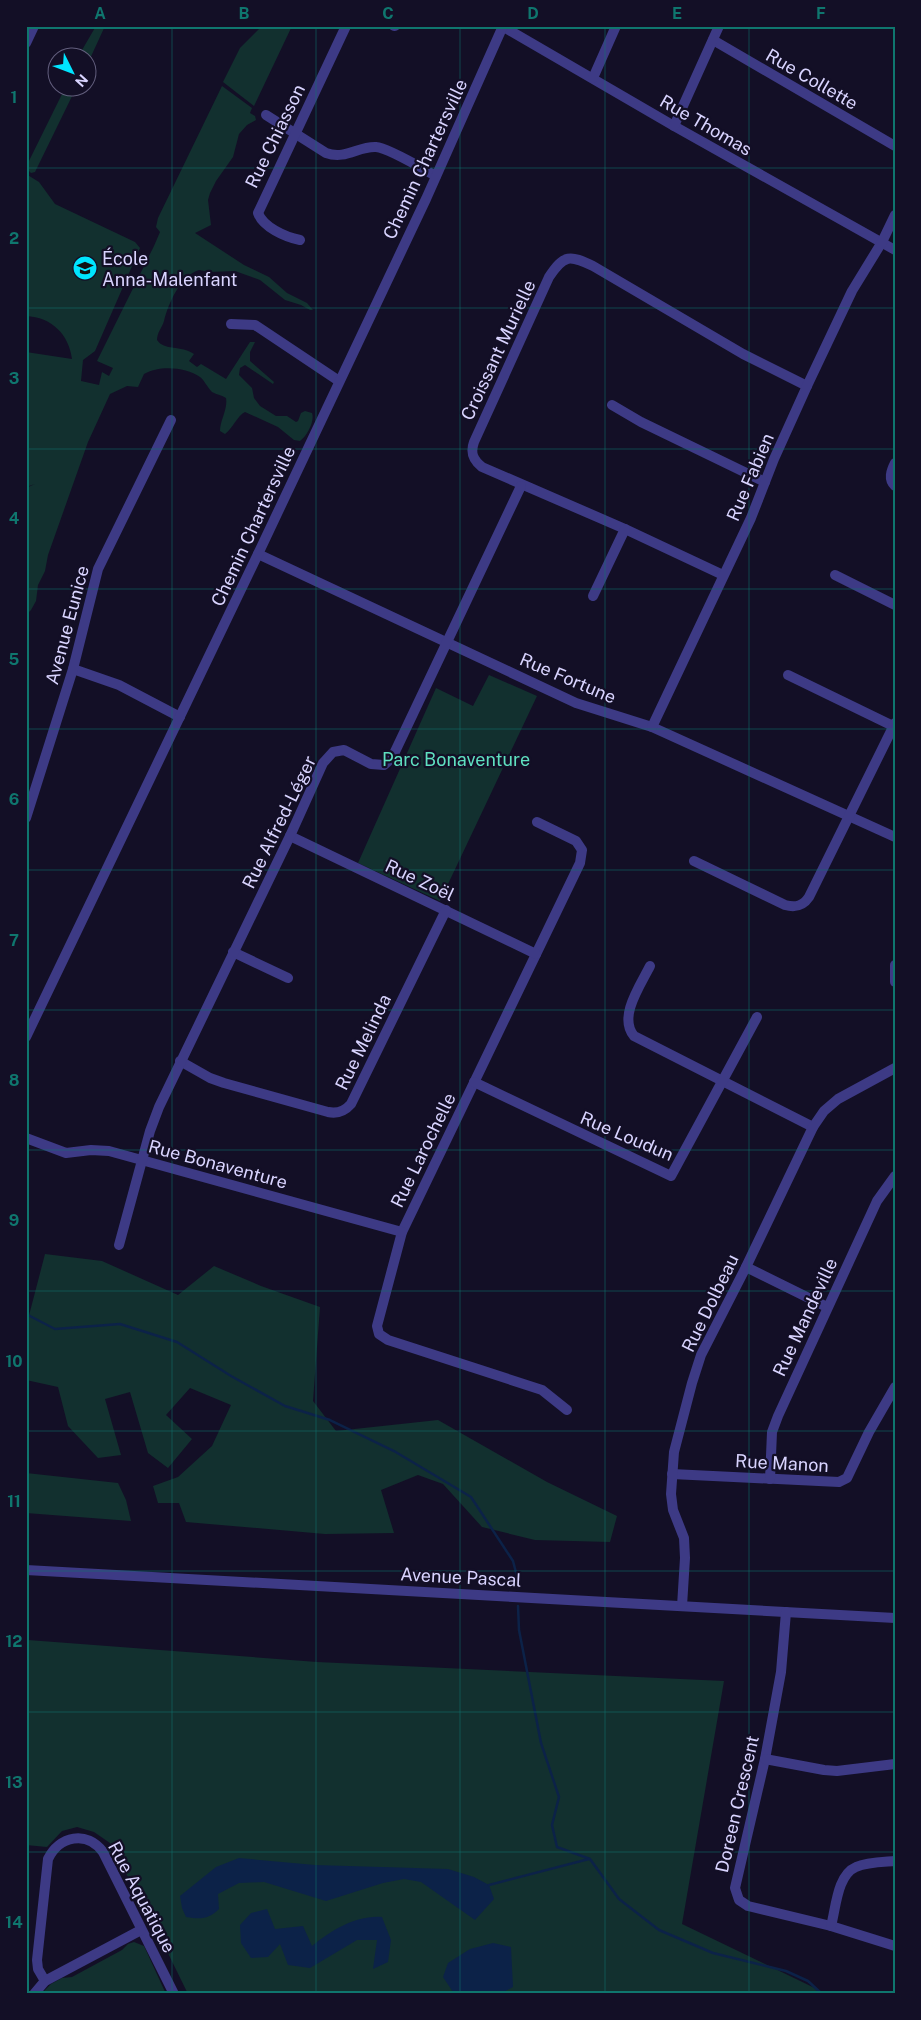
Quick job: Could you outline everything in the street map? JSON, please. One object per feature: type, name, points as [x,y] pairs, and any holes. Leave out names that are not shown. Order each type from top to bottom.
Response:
[{"type":"street","points":[[26,43],[34,26]]},
{"type":"street","name":"Rue Chiasson","points":[[300,240],[288,237],[260,220],[258,213],[346,26]]},
{"type":"street","name":"Rue Thomas","points":[[502,26],[674,126],[895,250]]},
{"type":"street","name":"Chemin Chartersville","points":[[27,1031],[258,554],[436,176],[502,26]]},
{"type":"street","points":[[593,78],[616,26]]},
{"type":"street","points":[[674,126],[720,26]]},
{"type":"street","name":"Rue Collette","points":[[713,40],[895,146]]},
{"type":"street","points":[[266,115],[324,152],[335,156],[376,147],[436,176]]},
{"type":"street","name":"Rue Fabien","points":[[652,727],[751,518],[807,386],[852,291],[882,242],[895,215]]},
{"type":"street","name":"Croissant Murielle","points":[[723,575],[625,529],[482,468],[473,457],[472,448],[550,277],[557,264],[566,258],[577,259],[593,266],[743,354],[807,386]]},
{"type":"street","points":[[231,324],[255,325],[339,381]]},
{"type":"street","points":[[612,405],[641,422],[765,482]]},
{"type":"street","name":"Avenue Eunice","points":[[26,818],[73,669],[98,568],[171,420]]},
{"type":"street","points":[[895,463],[890,474],[892,484],[895,486]]},
{"type":"street","name":"Rue Alfred-Léger","points":[[119,1245],[157,1112],[290,836],[323,763],[333,752],[344,750],[371,764],[384,765],[392,758],[521,486]]},
{"type":"street","points":[[593,596],[625,529]]},
{"type":"street","name":"Rue Fortune","points":[[258,554],[576,703],[652,727],[895,837]]},
{"type":"street","points":[[835,576],[895,604]]},
{"type":"street","points":[[73,669],[119,686],[180,717]]},
{"type":"street","points":[[694,861],[785,905],[799,906],[809,897],[850,816],[894,724],[788,675]]},
{"type":"street","name":"Rue Larochelle","points":[[537,822],[576,842],[582,850],[580,863],[402,1232],[378,1322],[379,1334],[388,1340],[542,1390],[567,1410]]},
{"type":"street","name":"Rue Zoël","points":[[290,836],[536,954]]},
{"type":"street","name":"Rue Melinda","points":[[180,1062],[210,1078],[224,1083],[328,1112],[338,1113],[343,1111],[351,1104],[446,910]]},
{"type":"street","points":[[233,952],[288,978]]},
{"type":"street","points":[[895,965],[895,982]]},
{"type":"street","points":[[650,966],[628,1013],[630,1031],[639,1039],[813,1127]]},
{"type":"street","points":[[722,1081],[757,1017]]},
{"type":"street","name":"Rue Dolbeau","points":[[682,1606],[685,1558],[684,1538],[673,1510],[670,1494],[674,1452],[701,1355],[746,1267],[813,1127],[824,1111],[838,1099],[895,1068]]},
{"type":"street","name":"Rue Loudun","points":[[474,1082],[671,1176],[722,1081]]},
{"type":"street","name":"Rue Bonaventure","points":[[26,1138],[66,1153],[91,1150],[109,1151],[402,1232]]},
{"type":"street","name":"Rue Mandeville","points":[[770,1479],[771,1447],[775,1424],[877,1201],[895,1176]]},
{"type":"street","points":[[746,1267],[828,1307]]},
{"type":"street","name":"Rue Manon","points":[[672,1474],[839,1482],[847,1478],[869,1432],[895,1387]]},
{"type":"street","name":"Avenue Pascal","points":[[26,1570],[895,1618]]},
{"type":"street","name":"Doreen Crescent","points":[[786,1612],[781,1672],[765,1759],[735,1888],[739,1900],[748,1906],[831,1926],[895,1946]]},
{"type":"street","points":[[765,1759],[830,1771],[895,1764]]},
{"type":"street","name":"Rue Aquatique","points":[[45,1981],[37,1964],[47,1867],[51,1853],[63,1842],[74,1838],[85,1838],[100,1847],[174,1994]]},
{"type":"street","points":[[831,1926],[841,1883],[846,1873],[857,1866],[895,1860]]},
{"type":"street","points":[[34,1994],[45,1981],[142,1930]]},
{"type":"green space","points":[[96,26],[105,26],[95,48],[83,48]]},
{"type":"green space","points":[[262,26],[292,26],[254,106],[223,82],[240,48]]},
{"type":"green space","points":[[222,86],[252,108],[250,113],[255,116],[256,120],[247,125],[239,134],[233,157],[210,193],[208,200],[211,225],[195,233],[244,265],[269,277],[287,293],[307,303],[313,310],[285,300],[260,280],[235,271],[210,272],[199,270],[192,273],[176,291],[157,340],[164,346],[189,351],[194,354],[189,361],[197,367],[201,364],[226,379],[250,342],[255,342],[250,352],[250,361],[274,382],[273,384],[245,365],[240,368],[239,375],[252,388],[254,398],[260,406],[276,416],[287,416],[296,422],[301,413],[305,411],[312,413],[311,424],[303,439],[300,441],[294,440],[278,427],[245,412],[225,434],[220,431],[226,398],[212,392],[200,377],[180,369],[165,368],[150,371],[144,374],[138,387],[127,386],[110,394],[88,442],[48,555],[45,571],[38,585],[36,601],[26,615],[26,488],[35,484],[26,487],[26,352],[72,359],[67,342],[58,329],[44,320],[26,316],[26,174],[39,182],[55,204],[135,242],[140,248],[95,351],[83,360],[81,381],[99,385],[102,372],[109,376],[113,368],[97,361],[154,246],[160,232],[156,227],[158,218]]},
{"type":"green space","points":[[60,98],[71,98],[35,172],[31,173],[27,165]]},
{"type":"green space","name":"Parc Bonaventure","points":[[489,675],[537,696],[440,901],[358,863],[436,688],[473,706]]},
{"type":"green space","points":[[45,1254],[102,1261],[178,1295],[214,1266],[261,1286],[320,1307],[313,1401],[336,1431],[438,1420],[547,1482],[617,1516],[610,1542],[535,1540],[482,1527],[443,1484],[418,1475],[381,1490],[394,1533],[325,1534],[186,1522],[179,1503],[158,1503],[153,1486],[178,1477],[212,1446],[231,1405],[190,1388],[166,1415],[192,1439],[168,1468],[148,1453],[130,1392],[105,1399],[121,1455],[98,1458],[68,1426],[58,1387],[26,1380],[26,1327]]},
{"type":"green space","points":[[26,1473],[118,1483],[126,1500],[131,1521],[26,1513]]},
{"type":"green space","points":[[26,1570],[28,1640],[317,1662],[724,1681],[682,1924],[827,1994],[188,1994],[139,1894],[118,1861],[110,1843],[94,1832],[77,1827],[62,1831],[47,1847],[26,1845]]},
{"type":"green space","points":[[134,1942],[144,1946],[166,1994],[41,1994],[51,1984],[62,1978],[72,1977]]},
{"type":"water","points":[[239,1858],[315,1865],[448,1869],[474,1877],[489,1885],[494,1899],[475,1920],[421,1882],[404,1879],[383,1883],[326,1901],[264,1882],[239,1883],[218,1894],[219,1909],[211,1915],[200,1918],[186,1917],[180,1896],[216,1867]]},
{"type":"water","points":[[267,1909],[275,1929],[303,1926],[312,1946],[328,1934],[354,1921],[363,1918],[382,1917],[391,1940],[388,1962],[373,1969],[377,1940],[357,1940],[310,1968],[288,1965],[280,1944],[268,1957],[251,1958],[241,1943],[240,1925],[251,1913]]},
{"type":"water","points":[[493,1943],[511,1947],[513,1987],[500,1994],[453,1992],[443,1977],[448,1963],[470,1949]]},
{"type":"waterway","points":[[26,1314],[55,1329],[120,1324],[177,1342],[231,1376],[285,1406],[330,1420],[394,1451],[471,1497],[513,1561],[519,1584]]},
{"type":"waterway","points":[[518,1606],[519,1630],[541,1743],[559,1797],[552,1825],[557,1847],[590,1859],[619,1899],[659,1930],[713,1953],[786,1971],[808,1981],[822,1994]]},
{"type":"waterway","points":[[489,1885],[589,1859]]},
{"type":"place","name":"École Anna-Malenfant","points":[[85,268]]}]
